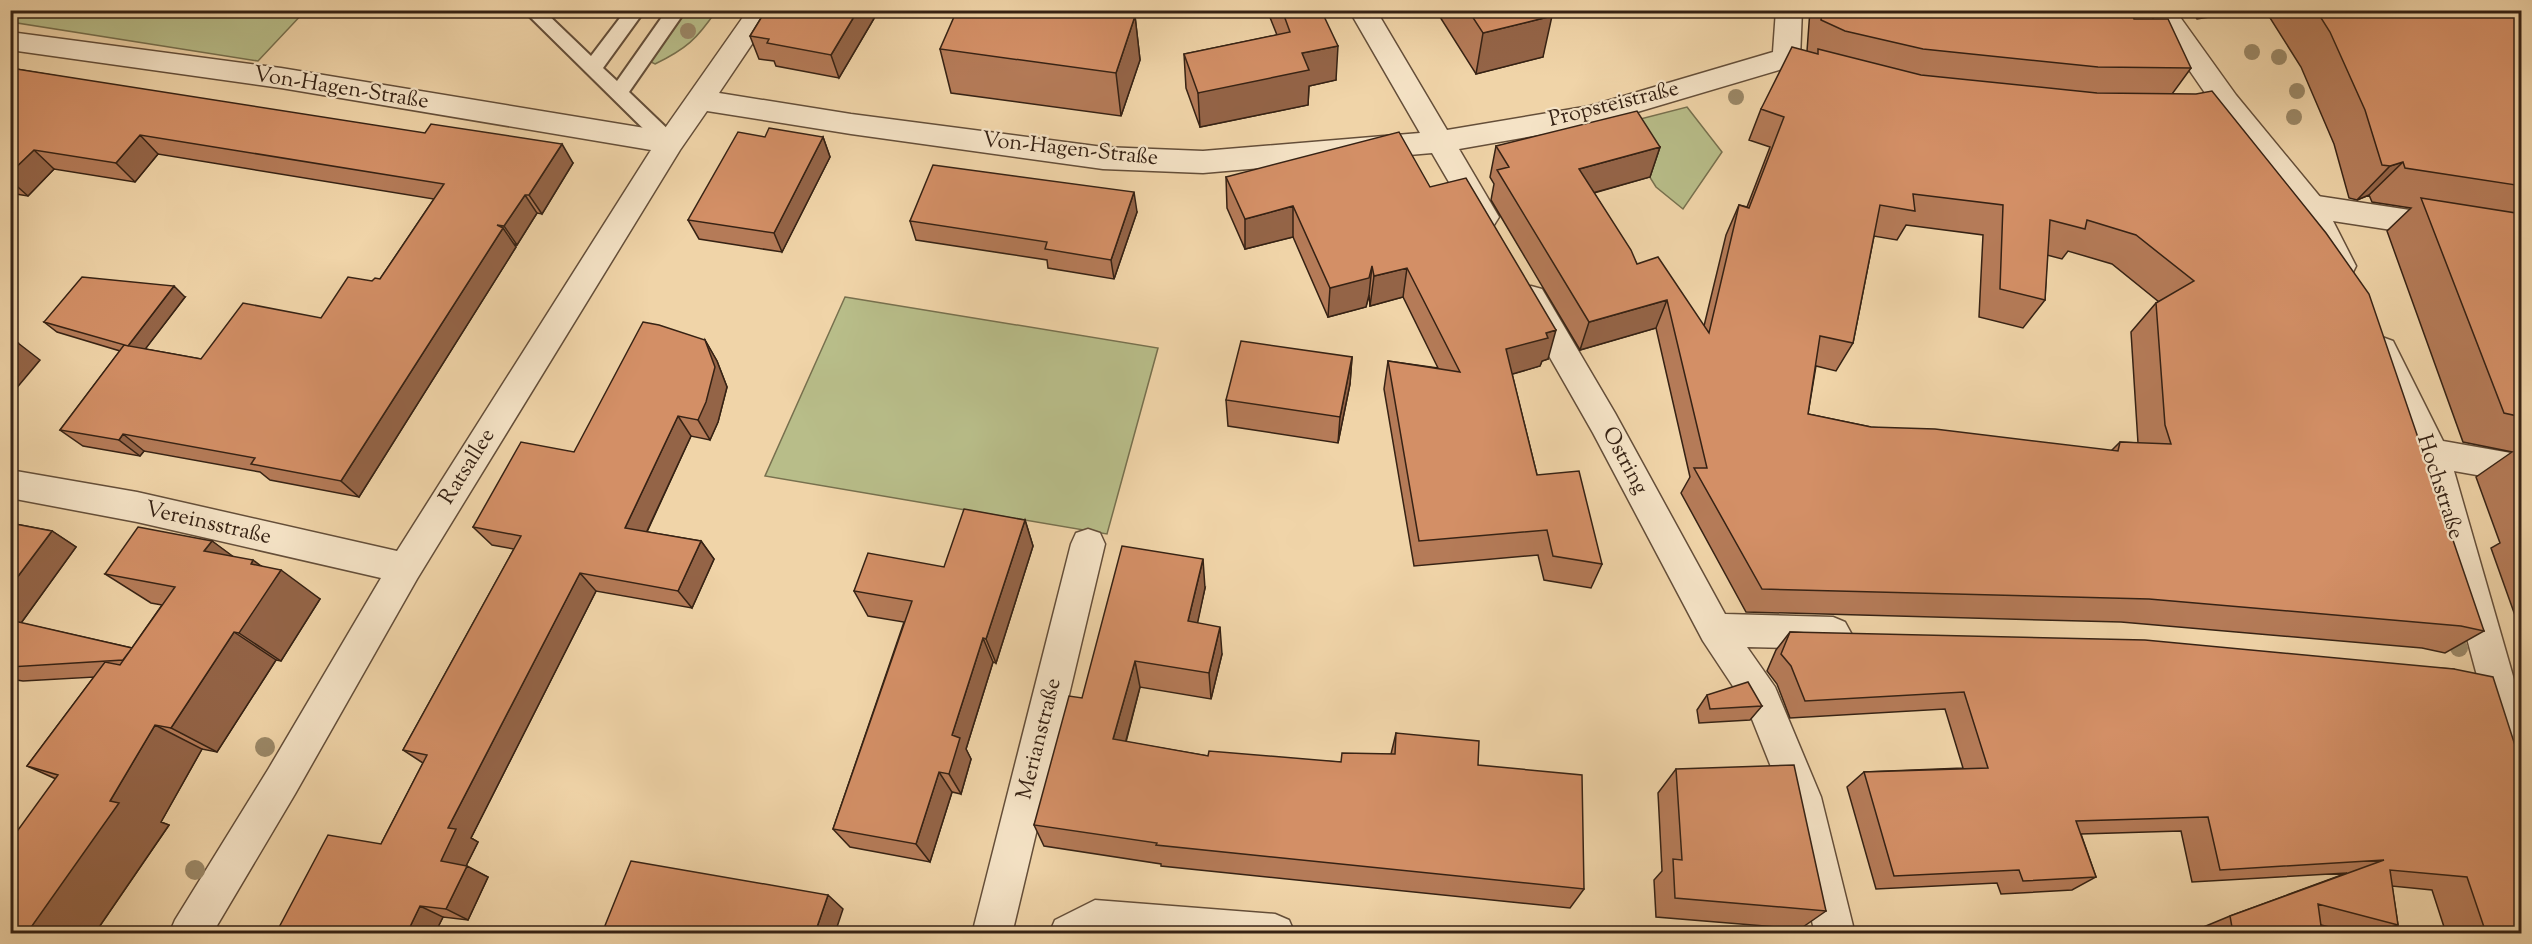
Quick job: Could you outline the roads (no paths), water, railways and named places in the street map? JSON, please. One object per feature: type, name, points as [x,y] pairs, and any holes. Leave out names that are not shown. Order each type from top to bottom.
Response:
[{"type":"street","name":"Ratsallee","points":[[189,933],[282,781],[405,568],[670,143],[702,100],[762,10]]},
{"type":"street","points":[[1362,10],[1497,239]]},
{"type":"street","points":[[1789,10],[1786,58],[1813,70]]},
{"type":"street","points":[[2161,10],[2226,102],[2311,206],[2353,291]]},
{"type":"street","name":"Von-Hagen-Straße","points":[[10,41],[281,78],[670,143]]},
{"type":"street","name":"Propsteistraße","points":[[1440,142],[1590,116],[1786,58]]},
{"type":"street","name":"Von-Hagen-Straße","points":[[702,100],[851,124],[1103,158],[1203,162],[1440,142]]},
{"type":"street","points":[[2193,109],[2226,102]]},
{"type":"street","points":[[2311,206],[2522,239]]},
{"type":"street","name":"Ostring","points":[[1514,269],[1604,423],[1715,630],[1762,699],[1802,797],[1835,933]]},
{"type":"street","name":"Hochstraße","points":[[2368,321],[2433,453],[2481,680],[2522,741]]},
{"type":"street","points":[[2433,453],[2522,469]]},
{"type":"street","name":"Vereinsstraße","points":[[10,484],[137,507],[405,568]]},
{"type":"street","name":"Merianstraße","points":[[992,933],[1089,544]]},
{"type":"street","points":[[1715,630],[1870,634]]},
{"type":"street","points":[[1069,933],[1095,920],[1275,933]]},
{"type":"lane","points":[[532,10],[551,17],[592,69],[670,143]]},
{"type":"lane","points":[[592,69],[636,10]]},
{"type":"lane","points":[[618,93],[677,10]]}]
